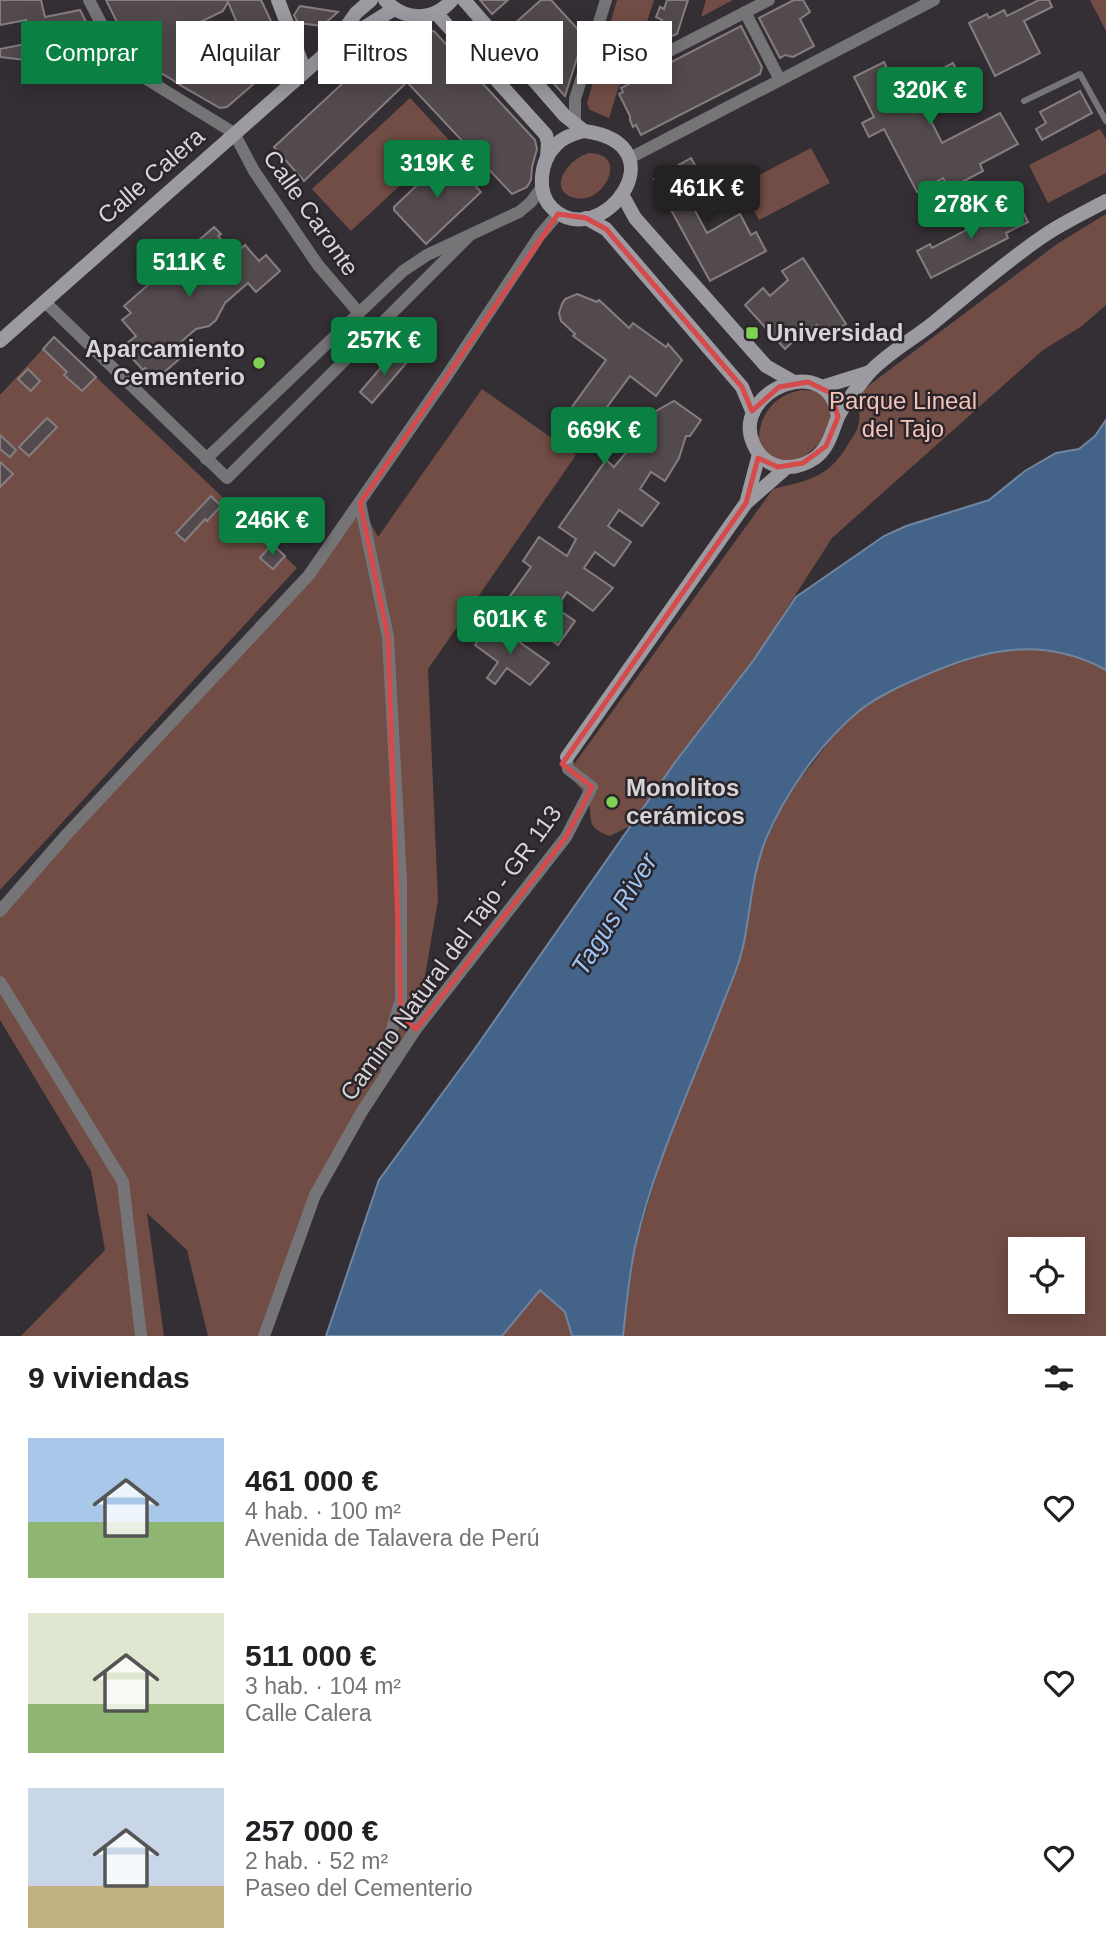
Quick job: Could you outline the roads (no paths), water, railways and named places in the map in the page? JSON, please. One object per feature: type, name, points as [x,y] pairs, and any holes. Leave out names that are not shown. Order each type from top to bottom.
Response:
[{"type":"street","points":[[89,0],[122,64],[234,133]]},
{"type":"street","points":[[278,0],[305,71]]},
{"type":"street","name":"Calle Calera","points":[[351,21],[371,0]]},
{"type":"street","points":[[452,0],[436,13],[546,135],[547,159]]},
{"type":"street","points":[[464,0],[564,115],[579,128],[618,141],[630,158],[630,178],[623,196],[608,211],[586,218],[558,214],[546,202],[542,187],[542,174],[555,145],[579,128]]},
{"type":"street","points":[[579,128],[575,99],[606,0]]},
{"type":"street","points":[[672,50],[769,0]]},
{"type":"street","points":[[630,158],[780,80],[914,4],[934,0]]},
{"type":"street","name":"Calle Calera","points":[[367,21],[389,4],[410,16],[436,13]]},
{"type":"street","points":[[746,12],[780,80]]},
{"type":"street","name":"Calle Calera","points":[[0,341],[318,60]]},
{"type":"street","name":"Calle Caronte","points":[[234,133],[254,171],[304,244],[359,313]]},
{"type":"street","points":[[206,459],[403,271],[427,255],[519,212],[542,187]]},
{"type":"street","points":[[623,196],[635,218],[766,366],[794,382]]},
{"type":"street","points":[[838,417],[870,372],[1046,234],[1106,201]]},
{"type":"street","points":[[0,911],[68,834],[295,593],[360,503],[540,235],[558,214]]},
{"type":"street","points":[[586,218],[606,229],[742,387],[753,413]]},
{"type":"street","points":[[45,302],[227,478],[469,236]]},
{"type":"street","points":[[822,387],[870,372]]},
{"type":"street","points":[[567,757],[746,503],[786,468],[817,457],[835,431],[837,403],[831,393],[808,382],[794,382],[768,393],[753,413],[752,442],[759,454],[769,463],[786,468]]},
{"type":"street","points":[[746,503],[759,454]]},
{"type":"street","points":[[360,503],[388,637],[401,881],[401,1016],[416,1029]]},
{"type":"street","name":"Camino Natural del Tajo - GR 113","points":[[264,1336],[315,1195],[361,1113],[416,1029],[566,837],[592,787],[568,769],[567,757]]},
{"type":"street","points":[[0,982],[123,1182],[141,1336]]},
{"type":"street","points":[[387,1072],[389,1040],[401,998]]},
{"type":"lane","points":[[1024,101],[1080,74],[1106,121]]},
{"type":"water","name":"Tagus River","points":[[1106,420],[1106,670],[1059,652],[1035,650],[989,653],[966,660],[903,685],[866,706],[831,737],[805,770],[766,839],[755,875],[739,962],[675,1124],[643,1216],[629,1280],[623,1336],[572,1336],[565,1312],[540,1290],[502,1336],[326,1336],[379,1180],[474,1050],[676,761],[753,661],[796,597],[884,536],[906,526],[989,500],[1025,471],[1056,453],[1079,449],[1095,436]]},
{"type":"place","name":"Universidad","points":[[752,333]]},
{"type":"place","name":"Aparcamiento Cementerio","points":[[259,363]]},
{"type":"place","name":"Monolitos cerámicos","points":[[612,802]]},
{"type":"park label","name":"Parque Lineal del Tajo","points":[[903,415]]}]
